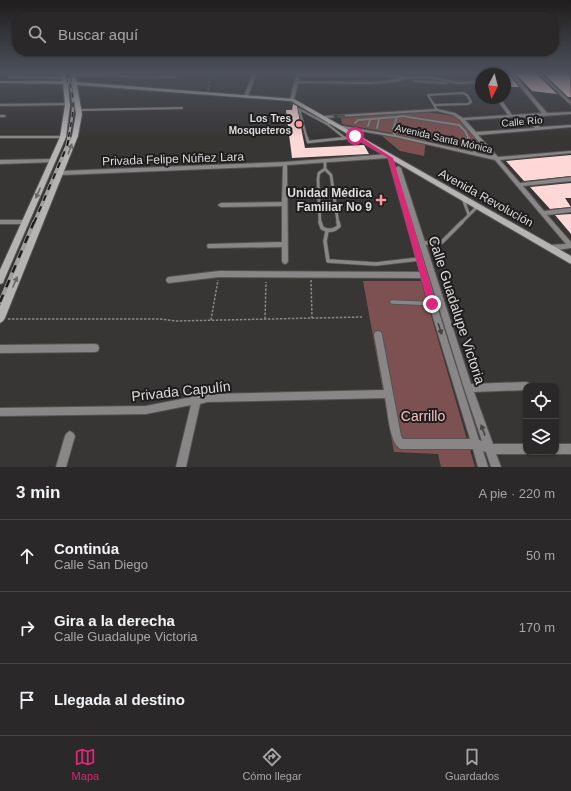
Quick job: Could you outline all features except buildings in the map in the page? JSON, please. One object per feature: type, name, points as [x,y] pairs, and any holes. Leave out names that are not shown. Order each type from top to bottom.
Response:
[{"type":"main road","points":[[0,280],[63,137],[68,115],[67,95]]},
{"type":"main road","points":[[4,319],[75,136],[79,110],[77,95]]},
{"type":"main road","points":[[222,95],[292,100]]},
{"type":"main road","name":"Avenida Revolución","points":[[292,100],[323,117],[329,123],[355,136],[571,260]]},
{"type":"street","points":[[292,100],[293,95]]},
{"type":"street","points":[[529,95],[546,115]]},
{"type":"street","points":[[561,95],[571,104]]},
{"type":"street","points":[[0,105],[68,104]]},
{"type":"street","points":[[502,104],[511,117]]},
{"type":"street","points":[[323,117],[437,110],[448,112],[462,119],[571,246]]},
{"type":"street","points":[[462,119],[571,113]]},
{"type":"street","points":[[526,116],[539,129]]},
{"type":"street","name":"Avenida Santa Mónica","points":[[337,126],[395,136],[496,159],[571,152]]},
{"type":"street","name":"Calle Río","points":[[474,134],[571,126]]},
{"type":"street","points":[[0,137],[63,137]]},
{"type":"street","name":"Privada Felipe Núñez Lara","points":[[61,173],[391,158]]},
{"type":"street","name":"Calle Guadalupe Victoria","points":[[391,158],[496,467]]},
{"type":"street","name":"Calle Guadalupe Victoria","points":[[391,158],[432,304],[483,467]]},
{"type":"street","points":[[0,162],[53,161]]},
{"type":"street","points":[[285,164],[285,261]]},
{"type":"street","points":[[519,185],[571,179]]},
{"type":"street","points":[[221,206],[285,204]]},
{"type":"street","points":[[543,213],[571,210]]},
{"type":"street","points":[[0,222],[26,222]]},
{"type":"street","points":[[210,246],[285,244]]},
{"type":"street","points":[[550,248],[571,246]]},
{"type":"street","points":[[169,280],[219,274],[424,275]]},
{"type":"street","points":[[378,334],[399,442],[404,445],[477,444],[490,449],[523,449]]},
{"type":"street","points":[[0,349],[95,348]]},
{"type":"street","points":[[468,388],[523,386]]},
{"type":"street","name":"Privada Capulín","points":[[0,412],[146,410],[207,398],[389,394]]},
{"type":"street","points":[[181,467],[197,400]]},
{"type":"street","points":[[61,467],[70,436]]},
{"type":"street","points":[[559,449],[571,449]]},
{"type":"lane","points":[[428,95],[437,110]]},
{"type":"lane","points":[[434,105],[468,104],[471,102],[466,95]]},
{"type":"lane","points":[[79,110],[182,108]]},
{"type":"lane","points":[[345,138],[329,123],[299,110],[308,142],[345,138],[355,136]]},
{"type":"lane","points":[[355,123],[358,120],[414,116],[459,125],[465,132],[476,154]]},
{"type":"lane","points":[[395,136],[393,129],[397,117]]},
{"type":"lane","points":[[378,128],[379,119]]},
{"type":"lane","points":[[368,126],[370,120]]},
{"type":"lane","points":[[324,162],[324,169],[331,175],[340,226],[337,229],[327,231],[322,228],[320,221],[318,179],[319,173],[324,169]]},
{"type":"lane","points":[[463,199],[469,214]]},
{"type":"lane","points":[[421,243],[442,242],[477,207]]},
{"type":"lane","points":[[327,231],[325,241],[328,261],[376,264],[419,259]]},
{"type":"lane","points":[[392,302],[441,304]]},
{"type":"path","points":[[211,320],[219,274]]},
{"type":"path","points":[[265,319],[266,274]]},
{"type":"path","points":[[310,274],[312,319]]},
{"type":"path","points":[[4,319],[211,320],[362,317]]},
{"type":"green space","points":[[428,112],[455,116],[490,153],[489,155],[426,140],[424,156],[400,151],[381,135],[390,137],[391,133],[342,124],[341,118]]},
{"type":"green space","name":"Carrillo","points":[[363,281],[421,281],[475,467],[441,467],[438,454],[394,452]]},
{"type":"railway","points":[[68,139],[72,120],[72,95]]},
{"type":"railway","points":[[34,223],[69,138]]},
{"type":"railway","points":[[0,302],[34,222]]},
{"type":"place","name":"Los Tres Mosqueteros","points":[[299,124]]},
{"type":"place","name":"Unidad Médica Familiar No 9","points":[[381,200]]},
{"type":"route","points":[[355,136],[390,158],[432,304]]}]
